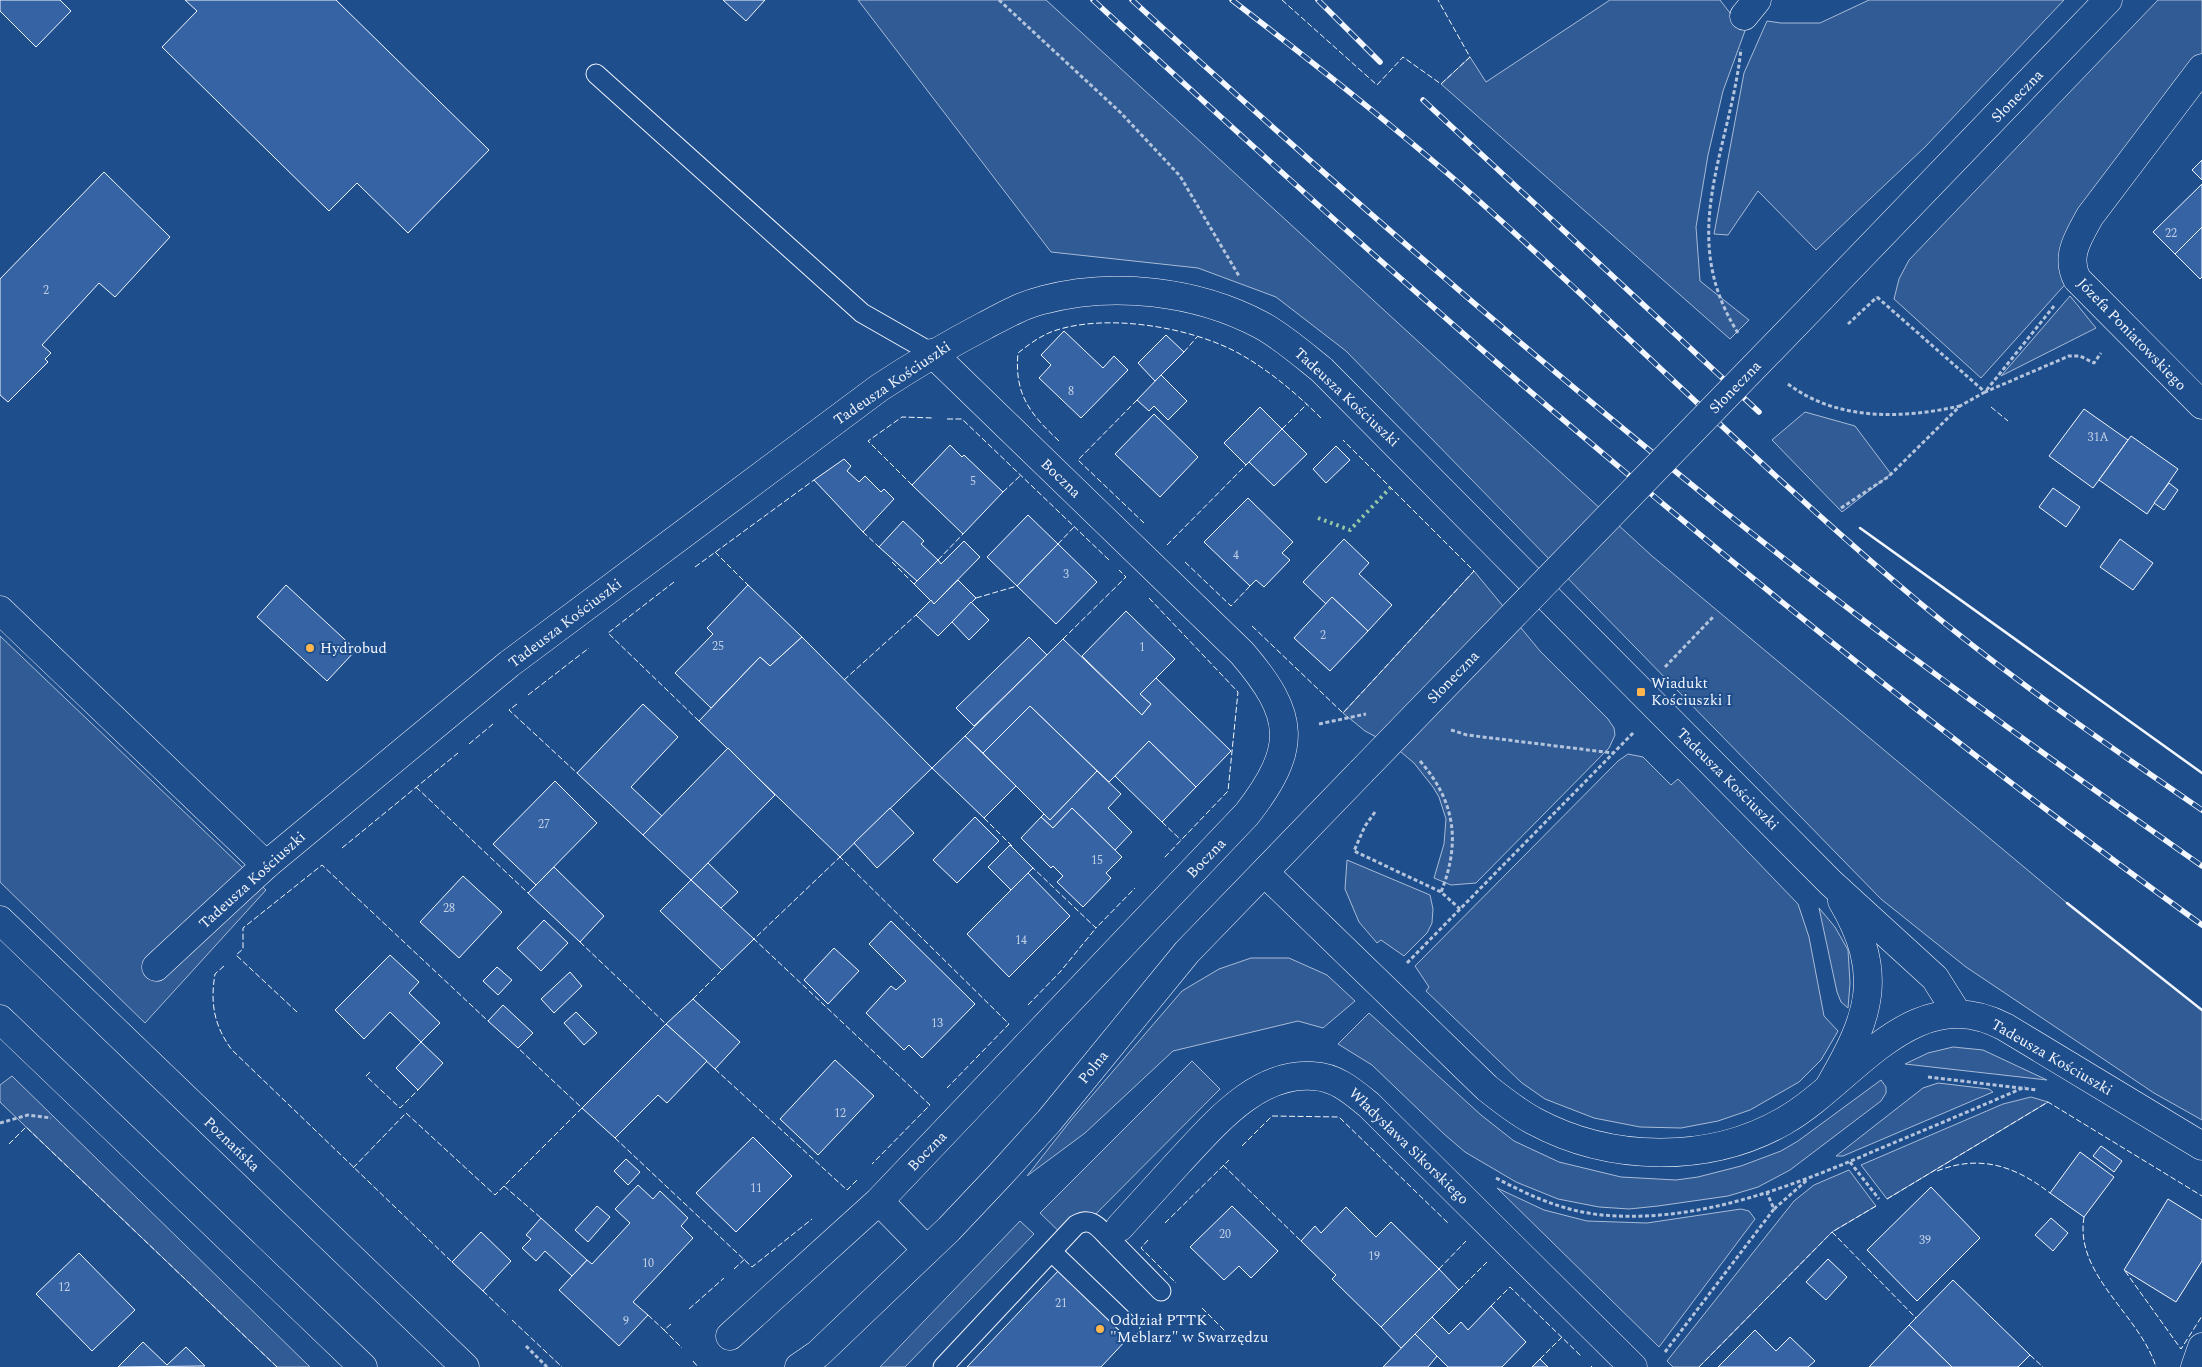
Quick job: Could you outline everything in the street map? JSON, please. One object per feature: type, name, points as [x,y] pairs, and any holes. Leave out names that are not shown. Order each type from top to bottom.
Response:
[{"type":"street","name":"Słoneczna","points":[[1361,772],[2108,0]]},
{"type":"street","points":[[2074,269],[2078,237],[2090,216],[2202,68]]},
{"type":"street","name":"Józefa Poniatowskiego","points":[[2074,269],[2120,324],[2202,405]]},
{"type":"street","name":"Tadeusza Kościuszki","points":[[156,967],[266,865],[509,664],[879,388],[932,353],[1006,314],[1042,300],[1080,292],[1113,290],[1147,292],[1219,308],[1260,325],[1322,370],[1376,422],[1831,883],[1935,978],[1957,1013],[1978,1015],[2005,1027],[2202,1146]]},
{"type":"street","name":"Boczna","points":[[730,1336],[879,1201],[1247,814],[1269,784],[1285,742],[1284,723],[1277,704],[1242,653],[932,353]]},
{"type":"street","points":[[0,610],[266,865]]},
{"type":"street","name":"Polna","points":[[809,1363],[928,1250],[1049,1121],[1187,952],[1361,772]]},
{"type":"street","points":[[1265,873],[1487,1088],[1521,1114],[1565,1135],[1604,1146],[1646,1152],[1703,1150],[1744,1140],[1784,1121],[1815,1100],[1871,1050],[1901,1031],[1933,1017],[1957,1013]]},
{"type":"street","points":[[1829,1087],[1858,1036],[1866,1011],[1868,990],[1862,942],[1850,915],[1831,883]]},
{"type":"street","name":"Poznańska","points":[[0,920],[464,1367]]},
{"type":"street","points":[[0,1019],[363,1367]]},
{"type":"street","name":"Władysława Sikorskiego","points":[[1115,1232],[1217,1121],[1248,1096],[1280,1080],[1304,1076],[1324,1078],[1345,1086],[1369,1105],[1633,1367]]},
{"type":"street","points":[[879,1201],[928,1250]]},
{"type":"street","points":[[2195,1367],[2202,1347]]},
{"type":"lane","points":[[596,74],[862,313],[932,353]]},
{"type":"lane","points":[[943,1367],[1076,1225],[1083,1221],[1093,1222],[1115,1232],[1161,1291]]},
{"type":"lane","points":[[1052,1252],[1130,1326]]},
{"type":"path","points":[[999,0],[1121,113],[1180,176],[1247,290],[1260,325]]},
{"type":"path","points":[[1742,339],[1727,316],[1718,294],[1709,253],[1708,229],[1713,182],[1738,78],[1751,8]]},
{"type":"path","points":[[1985,392],[2074,269]]},
{"type":"path","points":[[1877,297],[1985,392]]},
{"type":"path","points":[[1841,508],[1888,477],[1960,406],[1985,392],[2070,356],[2080,356],[2094,364],[2120,324]]},
{"type":"path","points":[[1781,379],[1798,392],[1818,401],[1857,413],[1903,416],[1960,406]]},
{"type":"path","points":[[1317,725],[1366,714],[1375,715]]},
{"type":"path","points":[[1404,966],[1638,728]]},
{"type":"path","points":[[1449,730],[1614,753]]},
{"type":"path","points":[[1428,771],[1445,797],[1452,821],[1451,854],[1441,892]]},
{"type":"path","points":[[1378,808],[1365,826],[1354,851],[1441,892],[1460,909]]},
{"type":"path","points":[[1928,1077],[2043,1091]]},
{"type":"path","points":[[0,1123],[28,1115],[55,1118]]},
{"type":"path","points":[[1850,1162],[1879,1199]]},
{"type":"path","points":[[1659,1359],[1774,1209],[1811,1177]]},
{"type":"path","points":[[1767,1193],[1774,1209]]},
{"type":"path","points":[[526,1346],[547,1367]]},
{"type":"shaded area","points":[[858,0],[1046,0],[1652,556],[2067,903],[2202,1010],[2202,1120],[2154,1093],[1966,967],[1881,899],[1346,351],[1276,297],[1198,268],[1051,252]]},
{"type":"shaded area","points":[[1610,0],[1720,0],[1730,13],[1750,17],[1723,91],[1708,155],[1696,227],[1700,281],[1749,320],[1730,339],[1441,84],[1470,57],[1486,82]]},
{"type":"shaded area","points":[[1869,0],[2064,0],[1925,147],[1816,250],[1758,191],[1728,235],[1714,234],[1744,73],[1767,21],[1820,23]]},
{"type":"shaded area","points":[[2158,0],[2202,0],[2202,56],[2085,213],[2070,279],[1981,378],[1894,299],[1899,279],[1909,260]]},
{"type":"shaded area","points":[[2070,296],[2096,328],[2001,376]]},
{"type":"shaded area","points":[[1805,412],[1855,426],[1891,474],[1842,512],[1772,440]]},
{"type":"shaded area","points":[[1474,571],[1540,651],[1608,719],[1614,728],[1615,735],[1609,748],[1476,883],[1451,885],[1434,878],[1444,844],[1446,819],[1439,797],[1433,787],[1414,763],[1395,747],[1365,731],[1343,713]]},
{"type":"shaded area","points":[[0,636],[266,890],[145,1023],[0,882]]},
{"type":"shaded area","points":[[1628,754],[1643,757],[1671,785],[1678,779],[1798,904],[1809,937],[1824,1016],[1838,1031],[1821,1060],[1799,1082],[1750,1110],[1718,1121],[1681,1128],[1640,1127],[1594,1118],[1545,1099],[1522,1083],[1426,991],[1429,987],[1415,966],[1618,761]]},
{"type":"shaded area","points":[[1347,860],[1430,895],[1433,909],[1432,923],[1427,933],[1404,956],[1381,940],[1377,943],[1359,922],[1345,889]]},
{"type":"shaded area","points":[[1819,908],[1835,927],[1848,950],[1850,983],[1848,1008],[1841,1002],[1837,992]]},
{"type":"shaded area","points":[[1251,958],[1289,958],[1327,975],[1355,1001],[1323,1028],[1298,1021],[1173,1051],[1085,1133],[1027,1176],[1071,1120],[1182,991],[1219,969]]},
{"type":"shaded area","points":[[1369,1013],[1481,1115],[1514,1141],[1559,1162],[1621,1177],[1676,1180],[1698,1177],[1741,1166],[1781,1151],[1798,1141],[1881,1080],[1886,1087],[1886,1093],[1881,1101],[1790,1170],[1758,1187],[1728,1196],[1658,1206],[1629,1209],[1599,1207],[1558,1199],[1516,1182],[1465,1152],[1372,1065],[1338,1044]]},
{"type":"shaded area","points":[[1953,1047],[1983,1050],[2047,1080],[1905,1064],[1928,1053]]},
{"type":"shaded area","points":[[1192,1061],[1220,1089],[1069,1241],[1040,1213]]},
{"type":"shaded area","points":[[12,1076],[310,1367],[277,1367],[0,1102],[0,1085]]},
{"type":"shaded area","points":[[1938,1083],[1989,1089],[1993,1092],[1843,1156],[1836,1156],[1923,1088]]},
{"type":"shaded area","points":[[2031,1097],[2048,1102],[1887,1199],[1861,1165],[2003,1104]]},
{"type":"shaded area","points":[[1849,1170],[1876,1206],[1832,1232],[1699,1367],[1673,1367],[1667,1361],[1794,1201],[1814,1185]]},
{"type":"shaded area","points":[[1497,1188],[1544,1210],[1587,1221],[1647,1223],[1741,1209],[1749,1211],[1755,1219],[1659,1347]]},
{"type":"shaded area","points":[[1020,1221],[1034,1234],[905,1367],[880,1367]]},
{"type":"building","points":[[0,0],[60,0],[71,11],[36,47],[0,11]]},
{"type":"building","points":[[185,0],[336,0],[489,150],[408,233],[357,183],[329,211],[162,47],[197,11]]},
{"type":"building","points":[[723,0],[765,0],[746,21]]},
{"type":"building","points":[[2202,160],[2202,180],[2192,170]]},
{"type":"building","points":[[104,172],[170,237],[115,297],[99,283],[42,345],[51,353],[45,359],[48,362],[8,402],[0,395],[0,279]]},
{"type":"building","points":[[2202,184],[2202,227],[2175,254],[2153,232]]},
{"type":"building","points":[[2202,227],[2202,277],[2200,279],[2175,254]]},
{"type":"building","points":[[1064,331],[1103,368],[1114,356],[1128,370],[1081,418],[1039,378],[1051,365],[1041,355]]},
{"type":"building","points":[[1166,335],[1184,352],[1155,381],[1138,363]]},
{"type":"building","points":[[1161,375],[1187,401],[1168,420],[1154,406],[1149,411],[1137,400]]},
{"type":"building","points":[[1260,407],[1282,429],[1246,465],[1224,443]]},
{"type":"building","points":[[2084,409],[2128,440],[2093,488],[2049,456]]},
{"type":"building","points":[[1154,414],[1198,457],[1160,497],[1115,454]]},
{"type":"building","points":[[1282,429],[1307,454],[1274,486],[1249,462]]},
{"type":"building","points":[[2131,436],[2178,469],[2147,514],[2099,480]]},
{"type":"building","points":[[950,445],[962,457],[964,455],[1003,492],[963,534],[912,485]]},
{"type":"building","points":[[1336,446],[1350,460],[1326,483],[1313,469]]},
{"type":"building","points":[[844,459],[851,466],[847,471],[859,482],[865,476],[881,492],[884,489],[894,499],[863,532],[814,480]]},
{"type":"building","points":[[2169,483],[2178,490],[2164,510],[2154,503]]},
{"type":"building","points":[[2053,488],[2080,507],[2066,527],[2039,507]]},
{"type":"building","points":[[1248,498],[1293,542],[1282,553],[1290,560],[1264,587],[1256,580],[1250,586],[1204,542]]},
{"type":"building","points":[[1028,515],[1058,544],[1017,586],[987,557]]},
{"type":"building","points":[[903,521],[924,541],[921,544],[938,560],[917,581],[879,547]]},
{"type":"building","points":[[1344,539],[1369,563],[1359,574],[1392,605],[1368,631],[1332,597],[1326,604],[1303,582]]},
{"type":"building","points":[[2120,539],[2153,563],[2133,590],[2100,567]]},
{"type":"building","points":[[964,541],[980,557],[934,604],[914,584],[938,560],[941,564]]},
{"type":"building","points":[[1058,544],[1097,582],[1056,624],[1017,586]]},
{"type":"building","points":[[958,580],[976,598],[938,636],[916,615],[931,600],[934,604]]},
{"type":"building","points":[[286,585],[356,650],[327,681],[257,617]]},
{"type":"building","points":[[748,585],[802,637],[770,666],[760,657],[711,708],[675,673],[713,634],[707,628]]},
{"type":"building","points":[[1332,597],[1368,631],[1330,671],[1294,638]]},
{"type":"building","points":[[971,602],[989,620],[969,640],[952,622]]},
{"type":"building","points":[[1126,611],[1175,659],[1140,694],[1151,704],[1142,715],[1082,656]]},
{"type":"building","points":[[802,637],[932,768],[840,857],[699,721],[760,657],[770,666]]},
{"type":"building","points":[[1029,637],[1047,655],[974,726],[956,708]]},
{"type":"building","points":[[1063,639],[1142,715],[1151,704],[1140,694],[1156,678],[1231,751],[1196,787],[1149,741],[1109,782],[1030,706],[983,753],[965,736]]},
{"type":"building","points":[[643,704],[678,737],[631,787],[662,816],[643,835],[577,773]]},
{"type":"building","points":[[1030,706],[1097,771],[1050,820],[983,753]]},
{"type":"building","points":[[965,736],[1016,786],[984,818],[932,768]]},
{"type":"building","points":[[1149,741],[1196,787],[1162,822],[1115,776]]},
{"type":"building","points":[[728,748],[775,795],[691,880],[643,835]]},
{"type":"building","points":[[1097,771],[1121,794],[1108,808],[1132,832],[1115,850],[1072,808],[1053,828],[1041,817],[1044,814],[1050,820]]},
{"type":"building","points":[[555,781],[597,823],[536,885],[493,844]]},
{"type":"building","points":[[890,808],[914,833],[877,868],[854,843]]},
{"type":"building","points":[[1072,808],[1122,857],[1106,873],[1111,878],[1083,907],[1057,882],[1063,876],[1053,866],[1051,868],[1021,838],[1041,817],[1053,828]]},
{"type":"building","points":[[975,817],[999,841],[957,883],[933,860]]},
{"type":"building","points":[[1010,845],[1033,868],[1011,890],[988,867]]},
{"type":"building","points":[[708,863],[738,892],[721,908],[691,880]]},
{"type":"building","points":[[554,867],[604,916],[580,942],[528,893]]},
{"type":"building","points":[[1028,873],[1070,916],[1009,977],[967,934]]},
{"type":"building","points":[[463,876],[502,912],[459,958],[420,922]]},
{"type":"building","points":[[691,880],[754,939],[722,970],[660,911]]},
{"type":"building","points":[[544,920],[568,943],[541,971],[517,948]]},
{"type":"building","points":[[891,921],[975,1004],[922,1058],[909,1045],[904,1050],[866,1013],[891,986],[896,990],[906,981],[869,944]]},
{"type":"building","points":[[834,948],[859,971],[828,1004],[804,980]]},
{"type":"building","points":[[390,955],[419,982],[409,993],[440,1023],[421,1042],[390,1012],[364,1039],[335,1010]]},
{"type":"building","points":[[497,967],[512,980],[498,995],[483,981]]},
{"type":"building","points":[[570,972],[582,986],[554,1013],[541,999]]},
{"type":"building","points":[[693,999],[740,1042],[715,1069],[666,1024]]},
{"type":"building","points":[[503,1005],[533,1033],[518,1048],[488,1021]]},
{"type":"building","points":[[576,1012],[597,1033],[584,1045],[564,1023]]},
{"type":"building","points":[[666,1024],[707,1061],[667,1103],[658,1095],[615,1138],[582,1108]]},
{"type":"building","points":[[421,1042],[443,1063],[418,1090],[396,1068]]},
{"type":"building","points":[[835,1060],[874,1096],[818,1155],[780,1119]]},
{"type":"building","points":[[753,1137],[792,1176],[736,1232],[696,1193]]},
{"type":"building","points":[[2101,1146],[2122,1161],[2114,1172],[2093,1156]]},
{"type":"building","points":[[2080,1152],[2114,1177],[2084,1217],[2050,1193]]},
{"type":"building","points":[[626,1159],[640,1172],[628,1185],[614,1171]]},
{"type":"building","points":[[638,1185],[653,1199],[660,1191],[688,1218],[681,1226],[693,1238],[633,1302],[648,1315],[619,1346],[559,1290],[587,1260],[592,1264],[630,1223],[615,1209]]},
{"type":"building","points":[[1931,1187],[1980,1238],[1917,1301],[1867,1250]]},
{"type":"building","points":[[2168,1199],[2202,1220],[2202,1261],[2176,1302],[2124,1270]]},
{"type":"building","points":[[597,1206],[610,1217],[588,1242],[575,1230]]},
{"type":"building","points":[[1232,1206],[1278,1251],[1251,1278],[1239,1266],[1224,1280],[1190,1247]]},
{"type":"building","points":[[1346,1207],[1376,1237],[1391,1222],[1439,1269],[1381,1327],[1332,1279],[1336,1275],[1301,1241],[1315,1226],[1321,1233]]},
{"type":"building","points":[[541,1218],[587,1260],[572,1276],[545,1251],[536,1261],[522,1248],[531,1239],[526,1235]]},
{"type":"building","points":[[2051,1218],[2068,1233],[2053,1251],[2035,1235]]},
{"type":"building","points":[[481,1232],[511,1261],[483,1291],[452,1262]]},
{"type":"building","points":[[79,1253],[135,1310],[92,1351],[36,1294]]},
{"type":"building","points":[[1828,1259],[1847,1277],[1826,1300],[1806,1282]]},
{"type":"building","points":[[1439,1269],[1459,1290],[1401,1348],[1381,1327]]},
{"type":"building","points":[[1059,1270],[1129,1337],[1101,1367],[967,1367]]},
{"type":"building","points":[[1953,1280],[2030,1355],[2018,1367],[1952,1367],[1909,1325]]},
{"type":"building","points":[[1491,1306],[1526,1342],[1502,1367],[1448,1367],[1415,1334],[1432,1317],[1449,1334],[1461,1322],[1468,1330]]},
{"type":"building","points":[[1909,1325],[1952,1367],[1869,1367]]},
{"type":"building","points":[[1755,1330],[1776,1351],[1790,1337],[1815,1361],[1808,1367],[1718,1367]]},
{"type":"building","points":[[1415,1334],[1437,1356],[1428,1367],[1383,1367]]},
{"type":"building","points":[[143,1342],[167,1365],[186,1347],[205,1366],[118,1367]]},
{"type":"building","points":[[1540,1359],[1548,1367],[1532,1367]]},
{"type":"railway","points":[[1093,0],[1292,182],[1426,301],[1562,419],[1701,535],[1912,706],[2056,817],[2202,925]]},
{"type":"railway","points":[[1132,0],[1416,253],[1561,377],[1708,498],[1890,640],[2076,777],[2202,866]]},
{"type":"railway","points":[[1232,0],[1388,123],[1478,200],[1807,505],[1920,603],[2023,684],[2202,810]]},
{"type":"railway","points":[[1318,0],[1380,62]]},
{"type":"railway","points":[[1423,100],[1759,412]]},
{"type":"hedge","points":[[1318,518],[1350,530],[1390,488]]},
{"type":"fence","points":[[1282,0],[1377,85],[1403,57],[1441,84],[1470,57],[1438,0]]},
{"type":"fence","points":[[1059,441],[1040,422],[1026,402],[1019,380],[1017,367],[1018,353],[1034,341],[1051,332],[1072,326],[1096,323],[1147,325],[1198,336],[1220,344],[1240,354],[1272,375],[1321,418]]},
{"type":"fence","points":[[1184,352],[1197,337]]},
{"type":"fence","points":[[1137,400],[1078,460],[1144,523]]},
{"type":"fence","points":[[1282,429],[1307,404]]},
{"type":"fence","points":[[1991,407],[2008,421]]},
{"type":"fence","points":[[912,485],[868,441],[902,417],[934,418]]},
{"type":"fence","points":[[947,419],[962,419],[1109,560]]},
{"type":"fence","points":[[1252,626],[1343,713],[1474,571],[1343,440]]},
{"type":"fence","points":[[1167,545],[1246,465]]},
{"type":"fence","points":[[1003,492],[1020,476]]},
{"type":"fence","points":[[695,567],[814,480]]},
{"type":"fence","points":[[1058,544],[1074,527]]},
{"type":"fence","points":[[863,532],[879,547]]},
{"type":"fence","points":[[938,560],[963,534]]},
{"type":"fence","points":[[715,552],[751,588]]},
{"type":"fence","points":[[892,562],[914,584]]},
{"type":"fence","points":[[1185,562],[1231,606],[1250,586]]},
{"type":"fence","points":[[1063,639],[1126,577],[1119,570]]},
{"type":"fence","points":[[674,582],[608,633],[701,723]]},
{"type":"fence","points":[[976,598],[1017,586]]},
{"type":"fence","points":[[1149,598],[1238,692],[1228,791],[1164,858]]},
{"type":"fence","points":[[844,680],[916,615]]},
{"type":"fence","points":[[528,695],[589,648]]},
{"type":"fence","points":[[517,704],[509,710],[577,773]]},
{"type":"fence","points":[[469,744],[493,724]]},
{"type":"fence","points":[[342,848],[458,753]]},
{"type":"fence","points":[[416,787],[528,893]]},
{"type":"fence","points":[[984,818],[1012,846]]},
{"type":"fence","points":[[1162,822],[1181,840]]},
{"type":"fence","points":[[839,856],[1009,1024],[947,1088]]},
{"type":"fence","points":[[841,856],[754,939],[930,1105],[872,1164]]},
{"type":"fence","points":[[297,1012],[236,955],[243,949],[243,928],[322,865],[488,1021]]},
{"type":"fence","points":[[1031,866],[1096,928],[1135,888]]},
{"type":"fence","points":[[1028,1005],[1060,972],[1096,928]]},
{"type":"fence","points":[[580,942],[666,1024]]},
{"type":"fence","points":[[224,966],[215,974],[213,1004],[217,1023],[232,1050],[452,1262]]},
{"type":"fence","points":[[693,999],[722,970]]},
{"type":"fence","points":[[353,1168],[406,1113],[495,1195],[582,1108],[518,1048]]},
{"type":"fence","points":[[715,1069],[847,1190],[857,1180]]},
{"type":"fence","points":[[370,1072],[366,1076],[400,1108],[418,1090]]},
{"type":"fence","points":[[1887,1199],[2048,1102],[2202,1196]]},
{"type":"fence","points":[[1242,1146],[1272,1116],[1339,1117],[1449,1224]]},
{"type":"fence","points":[[9,1144],[26,1127],[277,1367]]},
{"type":"fence","points":[[615,1138],[752,1267],[812,1219]]},
{"type":"fence","points":[[1165,1223],[1229,1160]]},
{"type":"fence","points":[[1937,1171],[1968,1163],[1982,1163],[2010,1170],[2024,1176],[2050,1193]]},
{"type":"fence","points":[[1223,1165],[1301,1241]]},
{"type":"fence","points":[[504,1186],[541,1218]]},
{"type":"fence","points":[[1876,1206],[1832,1232],[1916,1318]]},
{"type":"fence","points":[[2084,1217],[2084,1238],[2089,1258],[2098,1276],[2137,1330],[2148,1348],[2156,1367]]},
{"type":"fence","points":[[1699,1367],[1832,1232]]},
{"type":"fence","points":[[1148,1240],[1141,1248],[1176,1283]]},
{"type":"fence","points":[[1439,1269],[1466,1241]]},
{"type":"fence","points":[[734,1269],[745,1259]]},
{"type":"fence","points":[[1459,1290],[1487,1262]]},
{"type":"fence","points":[[2125,1271],[2181,1349],[2202,1316]]},
{"type":"fence","points":[[689,1309],[724,1278]]},
{"type":"fence","points":[[1491,1306],[1510,1287],[1581,1356]]},
{"type":"fence","points":[[483,1291],[508,1315]]},
{"type":"fence","points":[[1202,1308],[1226,1332]]},
{"type":"fence","points":[[648,1315],[664,1330]]},
{"type":"fence","points":[[512,1320],[562,1367]]},
{"type":"fence","points":[[671,1324],[664,1330],[682,1348]]},
{"type":"fence","points":[[1540,1359],[1562,1337]]},
{"type":"fence","points":[[2030,1355],[2043,1367]]},
{"type":"fence","points":[[693,1361],[698,1367]]},
{"type":"wall","points":[[1860,528],[2202,773]]},
{"type":"wall","points":[[2067,903],[2202,1010]]},
{"type":"place","name":"Hydrobud","points":[[310,648]]},
{"type":"place","name":"Wiadukt Kościuszki I","points":[[1641,692]]},
{"type":"place","name":"Oddział PTTK \"Meblarz\" w Swarzędzu","points":[[1100,1329]]}]
